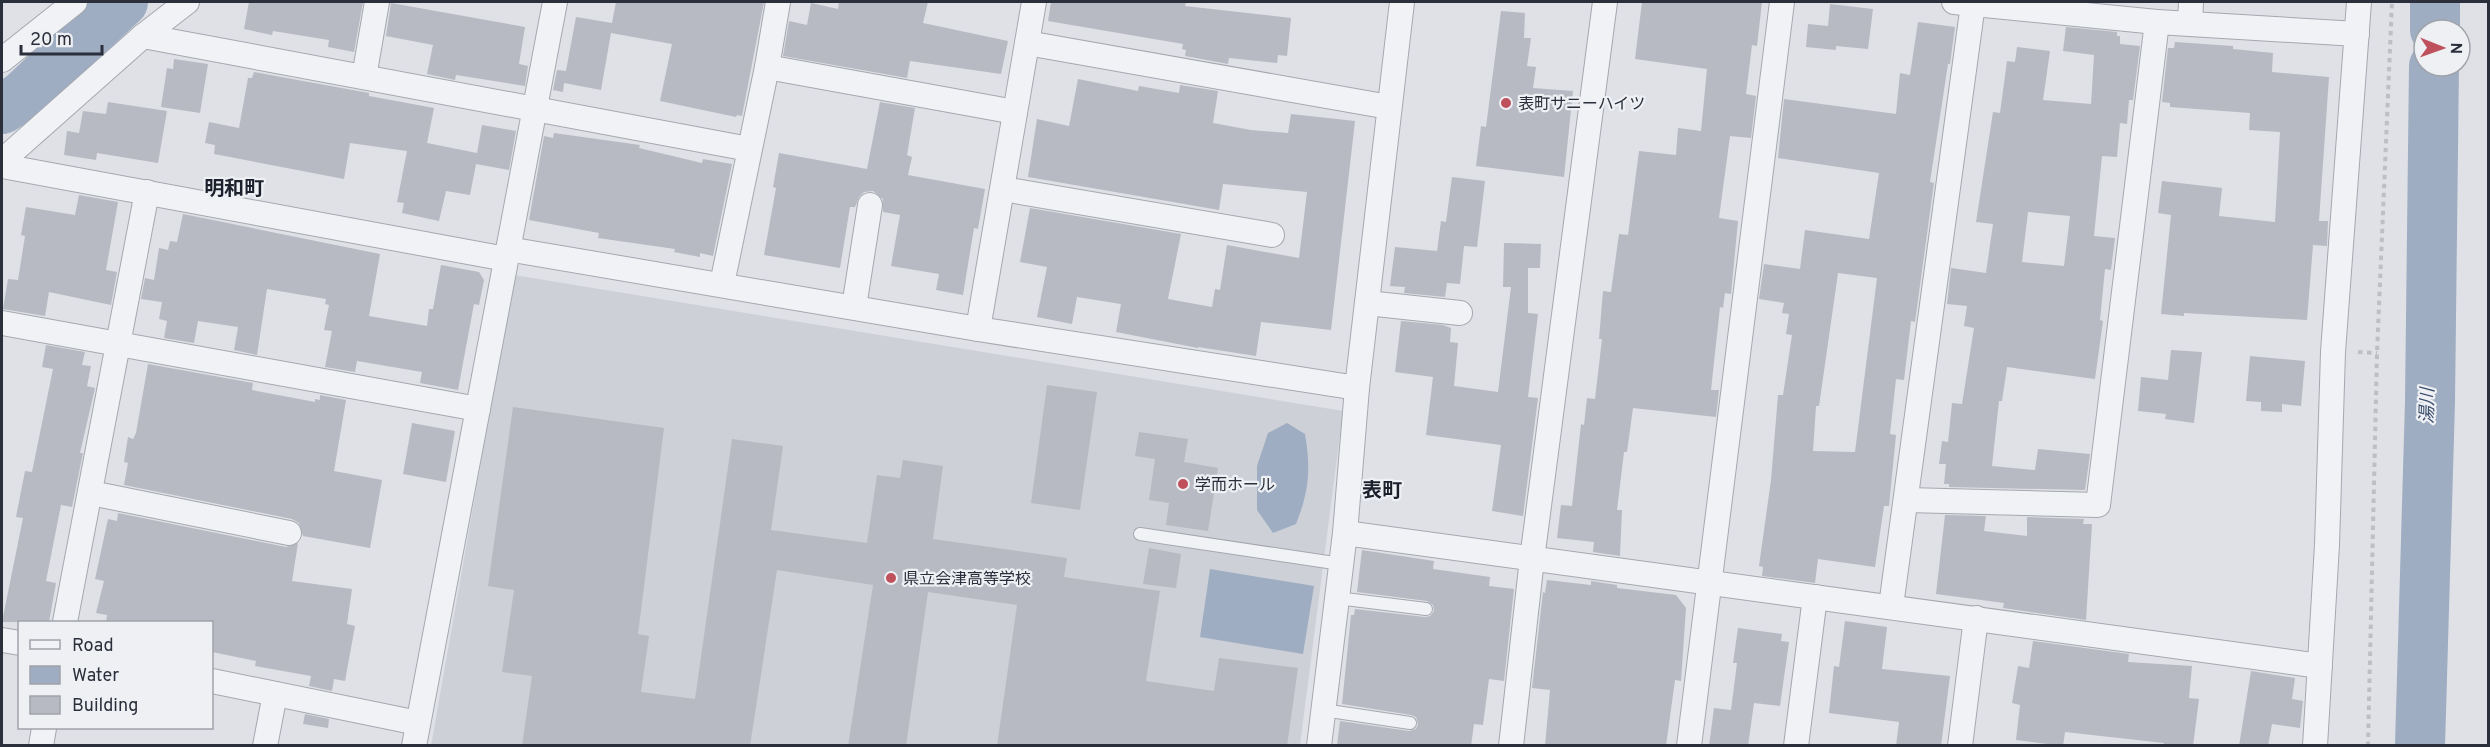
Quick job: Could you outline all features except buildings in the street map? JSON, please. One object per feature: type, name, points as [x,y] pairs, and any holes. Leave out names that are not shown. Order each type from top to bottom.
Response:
[{"type":"street","points":[[2,60],[75,2]]},
{"type":"street","points":[[2,161],[143,36],[186,2]]},
{"type":"street","points":[[364,77],[377,2]]},
{"type":"street","points":[[213,681],[275,694],[416,734],[555,2]]},
{"type":"street","points":[[722,284],[767,67],[778,2]]},
{"type":"street","points":[[978,329],[1034,2]]},
{"type":"street","points":[[1319,746],[1345,533],[1357,388],[1402,2]]},
{"type":"street","points":[[1511,746],[1532,560],[1605,2]]},
{"type":"street","points":[[1689,746],[1782,2]]},
{"type":"street","points":[[2315,746],[2327,545],[2333,352],[2359,2]]},
{"type":"street","points":[[1891,606],[1906,500],[1963,3],[2063,7],[2157,22],[2190,13],[2357,34]]},
{"type":"street","points":[[1906,500],[2098,505],[2157,22]]},
{"type":"street","points":[[143,36],[749,149]]},
{"type":"street","points":[[1028,44],[1389,107]]},
{"type":"street","points":[[767,67],[1015,111]]},
{"type":"street","points":[[2,166],[507,254],[722,284],[978,329],[1357,388]]},
{"type":"street","points":[[1003,189],[1272,235]]},
{"type":"street","points":[[65,621],[147,192]]},
{"type":"street","points":[[854,307],[870,206]]},
{"type":"street","points":[[1367,303],[1460,312]]},
{"type":"street","points":[[2,323],[478,409]]},
{"type":"street","points":[[91,493],[289,533]]},
{"type":"street","points":[[1345,533],[2320,666]]},
{"type":"street","points":[[1796,746],[1815,597]]},
{"type":"street","points":[[1960,746],[1976,618]]},
{"type":"street","points":[[2,640],[18,643]]},
{"type":"street","points":[[265,746],[275,694]]},
{"type":"street","points":[[41,746],[44,729]]},
{"type":"lane","points":[[1140,534],[1341,564]]},
{"type":"lane","points":[[1337,598],[1426,609]]},
{"type":"lane","points":[[1323,710],[1410,723]]},
{"type":"path","points":[[2368,746],[2377,353],[2392,2]]},
{"type":"shaded area","name":"県立会津高等学校","points":[[514,275],[1343,411],[1300,745],[431,746]]},
{"type":"water","points":[[1287,423],[1305,434],[1308,480],[1296,524],[1273,533],[1257,510],[1257,466],[1268,433]]},
{"type":"water","points":[[1210,569],[1314,586],[1303,654],[1200,637]]},
{"type":"waterway","points":[[2,109],[21,97],[123,2]]},
{"type":"waterway","name":"湯川","points":[[2435,2],[2435,18]]},
{"type":"waterway","name":"湯川","points":[[2420,746],[2430,402],[2434,78]]},
{"type":"place","name":"表町サニーハイツ","points":[[1506,103]]},
{"type":"place","name":"学而ホール","points":[[1183,484]]},
{"type":"place","name":"県立会津高等学校","points":[[891,578]]},
{"type":"district","name":"明和町","points":[[234,188]]},
{"type":"district","name":"表町","points":[[1382,490]]}]
